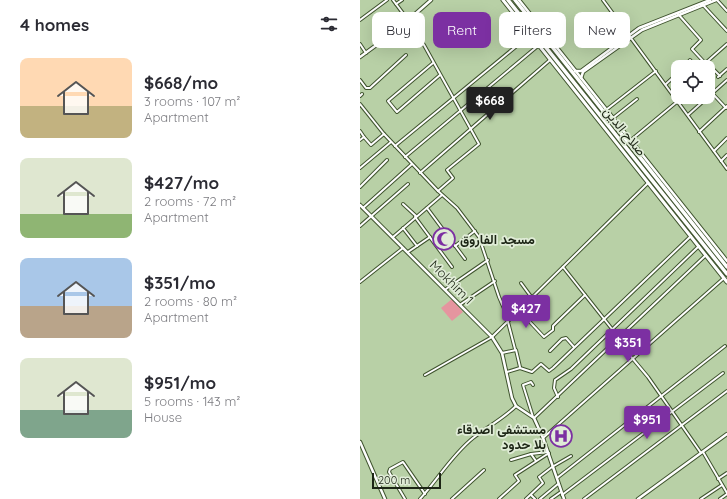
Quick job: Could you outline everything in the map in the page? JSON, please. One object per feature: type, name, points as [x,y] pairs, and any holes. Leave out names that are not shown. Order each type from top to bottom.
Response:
[{"type":"highway","name":"صلاح الدين","points":[[508,0],[727,274]]},
{"type":"highway","name":"صلاح الدين","points":[[515,0],[612,120],[727,267]]},
{"type":"highway","points":[[574,84],[580,80]]},
{"type":"highway","points":[[607,124],[612,120]]},
{"type":"highway","points":[[629,159],[630,154]]},
{"type":"highway","points":[[681,217],[681,223]]},
{"type":"main road","points":[[503,0],[513,12]]},
{"type":"main road","points":[[541,48],[727,282]]},
{"type":"street","points":[[360,20],[387,0]]},
{"type":"street","points":[[393,0],[402,12]]},
{"type":"street","points":[[396,4],[402,0]]},
{"type":"street","points":[[417,12],[430,0]]},
{"type":"street","points":[[519,0],[575,71],[580,80],[606,110],[612,120],[631,140],[727,261]]},
{"type":"street","points":[[603,0],[612,12]]},
{"type":"street","points":[[671,91],[630,36],[639,28],[678,14],[710,0]]},
{"type":"street","points":[[702,4],[716,0],[727,11]]},
{"type":"street","points":[[702,4],[727,31]]},
{"type":"street","points":[[678,14],[701,40],[692,49],[703,60]]},
{"type":"street","points":[[360,44],[366,53]]},
{"type":"street","points":[[709,60],[727,44]]},
{"type":"street","points":[[360,57],[372,48]]},
{"type":"street","points":[[424,48],[479,144],[447,170],[453,178],[438,191]]},
{"type":"street","points":[[395,146],[513,48]]},
{"type":"street","points":[[405,157],[535,48]]},
{"type":"street","points":[[575,71],[581,71],[613,48]]},
{"type":"street","points":[[580,80],[583,72],[614,48]]},
{"type":"street","points":[[360,80],[366,88],[370,88],[406,56]]},
{"type":"street","points":[[420,173],[550,60]]},
{"type":"street","points":[[433,63],[388,101],[398,112],[440,75]]},
{"type":"street","points":[[715,72],[719,76],[727,69]]},
{"type":"street","points":[[606,110],[656,70]]},
{"type":"street","points":[[666,84],[671,79]]},
{"type":"street","points":[[715,90],[727,80]]},
{"type":"street","points":[[699,132],[726,107],[715,96]]},
{"type":"street","points":[[612,120],[637,99]]},
{"type":"street","points":[[360,104],[391,142],[420,173],[457,208],[479,237],[508,321],[520,368]]},
{"type":"street","points":[[631,140],[674,104]]},
{"type":"street","points":[[680,104],[727,169]]},
{"type":"street","points":[[688,115],[700,104]]},
{"type":"street","points":[[360,130],[371,144],[384,134]]},
{"type":"street","points":[[360,140],[364,136]]},
{"type":"street","points":[[714,151],[727,138]]},
{"type":"street","points":[[360,168],[391,142]]},
{"type":"street","points":[[721,161],[727,155]]},
{"type":"street","points":[[360,186],[387,160]]},
{"type":"street","points":[[363,208],[412,164]]},
{"type":"street","points":[[425,375],[492,336],[648,183]]},
{"type":"street","points":[[360,226],[408,184]]},
{"type":"street","points":[[393,237],[442,194]]},
{"type":"street","points":[[403,204],[416,217],[452,267]]},
{"type":"street","name":"Mokhim 1","points":[[360,205],[492,336],[502,353],[512,398],[516,406]]},
{"type":"street","points":[[427,208],[465,259]]},
{"type":"street","points":[[403,228],[417,246]]},
{"type":"street","points":[[455,246],[474,231]]},
{"type":"street","points":[[507,372],[520,368],[532,372],[541,364],[549,371],[691,236]]},
{"type":"street","points":[[408,252],[430,237]]},
{"type":"street","points":[[558,397],[554,388],[555,380],[571,369],[699,246]]},
{"type":"street","points":[[360,282],[403,248]]},
{"type":"street","points":[[533,417],[558,397],[706,255]]},
{"type":"street","points":[[446,289],[488,260]]},
{"type":"street","points":[[563,267],[612,329],[617,340],[633,358],[702,453],[727,494],[720,499]]},
{"type":"street","points":[[543,438],[724,278]]},
{"type":"street","points":[[461,304],[495,281]]},
{"type":"street","points":[[521,283],[532,298]]},
{"type":"street","points":[[522,308],[530,322],[544,337],[554,330],[553,326],[585,295]]},
{"type":"street","points":[[550,351],[562,339],[566,338],[574,348]]},
{"type":"street","points":[[556,479],[726,346]]},
{"type":"street","points":[[502,353],[516,350]]},
{"type":"street","points":[[551,499],[561,494],[724,373]]},
{"type":"street","points":[[534,385],[531,382],[523,385],[533,417],[543,438],[561,494],[564,499]]},
{"type":"street","points":[[584,499],[727,391]]},
{"type":"street","points":[[420,499],[457,453],[474,438],[504,418],[516,406],[533,417]]},
{"type":"street","points":[[638,499],[727,434]]},
{"type":"street","points":[[360,442],[385,499]]},
{"type":"street","points":[[511,460],[531,454],[548,452]]},
{"type":"street","points":[[499,499],[520,481],[515,475],[548,452]]},
{"type":"street","points":[[531,454],[536,461]]},
{"type":"street","points":[[526,499],[543,483],[539,477],[552,467],[571,456]]},
{"type":"street","points":[[404,499],[389,472],[390,469],[403,462],[424,494]]},
{"type":"street","points":[[452,499],[484,470]]},
{"type":"street","points":[[718,479],[727,473]]},
{"type":"street","points":[[540,499],[558,484]]},
{"type":"street","points":[[701,499],[722,485]]},
{"type":"street","points":[[531,495],[535,499]]},
{"type":"shaded area","points":[[452,299],[463,312],[452,321],[441,308]]},
{"type":"place","name":"مسجد الفاروق","points":[[444,239]]},
{"type":"place","name":"مستشفى اصدقاء بلا حدود","points":[[561,436]]}]
